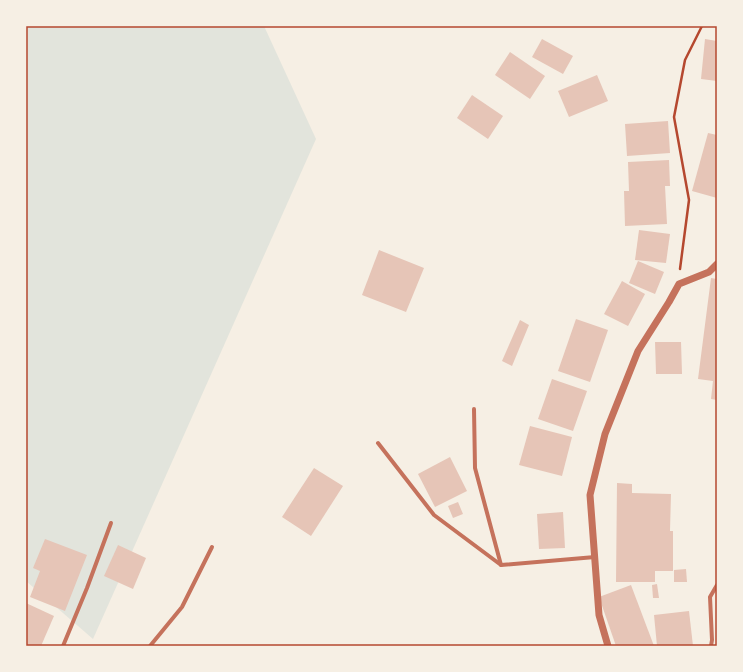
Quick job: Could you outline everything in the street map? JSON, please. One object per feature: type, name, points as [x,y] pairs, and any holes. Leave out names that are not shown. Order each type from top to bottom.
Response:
[{"type":"street","points":[[608,646],[599,615],[590,496],[605,434],[638,351],[669,302],[678,284],[709,272],[717,264]]},
{"type":"street","points":[[474,409],[476,468],[501,565]]},
{"type":"street","points":[[378,443],[434,515],[501,565],[595,557]]},
{"type":"street","points":[[62,646],[87,588],[111,523]]},
{"type":"street","points":[[150,646],[182,607],[212,547]]},
{"type":"street","points":[[711,646],[710,597],[717,585]]},
{"type":"path","points":[[678,284],[689,200],[674,117],[685,60],[702,26]]},
{"type":"shaded area","points":[[26,26],[264,26],[316,139],[93,639],[26,581]]},
{"type":"building","points":[[542,39],[573,56],[563,74],[532,57]]},
{"type":"building","points":[[705,39],[717,41],[717,81],[701,79]]},
{"type":"building","points":[[510,52],[545,76],[530,99],[495,75]]},
{"type":"building","points":[[597,75],[608,101],[569,117],[558,91]]},
{"type":"building","points":[[472,95],[503,116],[488,139],[457,118]]},
{"type":"building","points":[[668,121],[670,153],[627,156],[625,124]]},
{"type":"building","points":[[708,133],[717,135],[717,198],[692,191]]},
{"type":"building","points":[[669,160],[670,186],[665,186],[667,224],[625,226],[624,191],[629,191],[628,162]]},
{"type":"building","points":[[639,230],[670,234],[666,263],[635,260]]},
{"type":"building","points":[[379,250],[424,268],[406,312],[362,295]]},
{"type":"building","points":[[638,261],[664,272],[655,294],[629,283]]},
{"type":"building","points":[[711,278],[717,279],[717,400],[711,399],[713,381],[698,379]]},
{"type":"building","points":[[622,281],[645,294],[628,326],[604,314]]},
{"type":"building","points":[[576,319],[608,330],[590,382],[558,371]]},
{"type":"building","points":[[520,320],[529,325],[512,366],[502,361]]},
{"type":"building","points":[[655,342],[681,342],[682,374],[656,374]]},
{"type":"building","points":[[552,379],[587,391],[573,431],[538,419]]},
{"type":"building","points":[[530,426],[572,437],[562,476],[519,465]]},
{"type":"building","points":[[450,457],[467,491],[435,507],[418,474]]},
{"type":"building","points":[[314,468],[343,486],[311,536],[282,517]]},
{"type":"building","points":[[617,483],[632,484],[632,493],[671,494],[670,531],[673,531],[673,571],[655,571],[655,582],[616,582]]},
{"type":"building","points":[[458,502],[463,514],[453,518],[448,506]]},
{"type":"building","points":[[563,512],[565,548],[539,549],[537,514]]},
{"type":"building","points":[[45,539],[87,555],[65,611],[30,597],[40,571],[33,568]]},
{"type":"building","points":[[118,545],[146,558],[133,589],[104,576]]},
{"type":"building","points":[[686,569],[687,582],[674,582],[674,570]]},
{"type":"building","points":[[657,584],[659,598],[653,598],[652,585]]},
{"type":"building","points":[[631,585],[654,646],[616,646],[599,597]]},
{"type":"building","points":[[26,603],[54,616],[41,646],[26,645]]},
{"type":"building","points":[[689,611],[693,646],[657,646],[654,615]]}]
